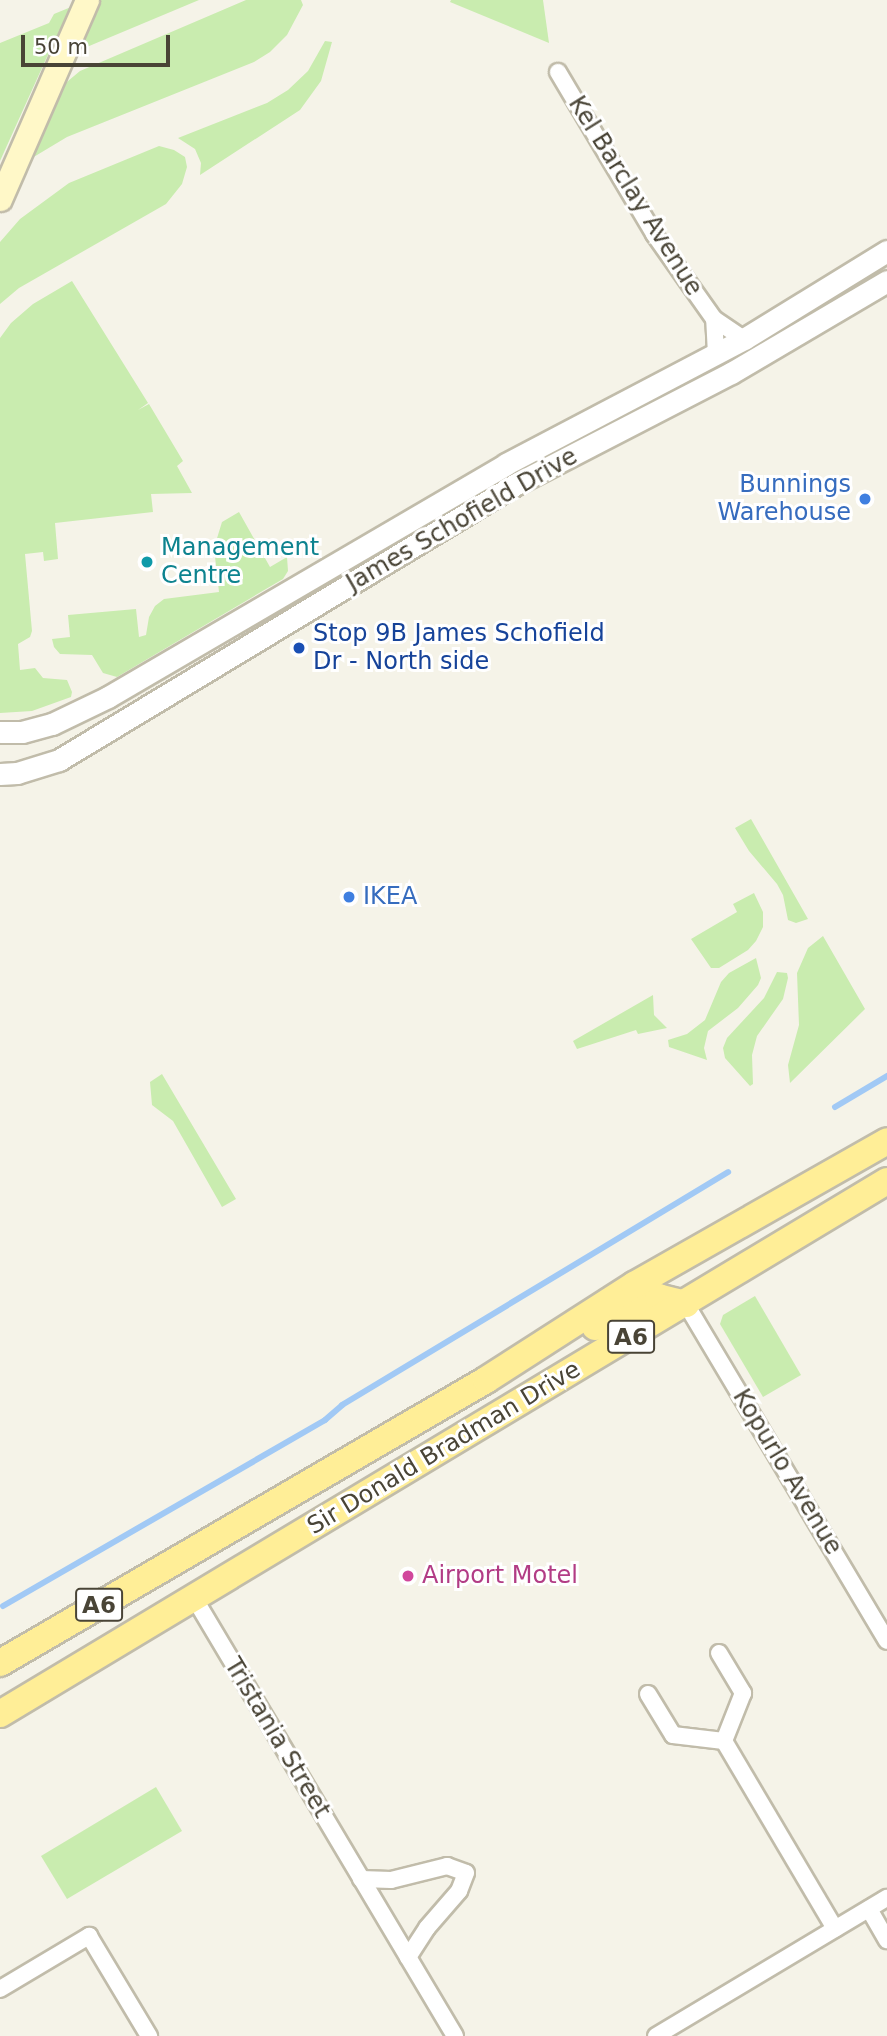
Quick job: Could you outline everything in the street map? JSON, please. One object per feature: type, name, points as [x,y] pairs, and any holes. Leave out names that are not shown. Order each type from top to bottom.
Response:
[{"type":"main road","points":[[0,199],[87,0]]},
{"type":"main road","name":"Sir Donald Bradman Drive","points":[[0,1663],[11,1650],[486,1380],[634,1285],[887,1140]]},
{"type":"main road","name":"Sir Donald Bradman Drive","points":[[0,1714],[887,1181]]},
{"type":"main road","points":[[486,1380],[658,1297],[686,1304]]},
{"type":"main road","points":[[0,1725],[73,1670]]},
{"type":"street","name":"Kel Barclay Avenue","points":[[558,72],[654,234],[714,320],[744,339]]},
{"type":"street","name":"James Schofield Drive","points":[[0,733],[22,732],[52,724],[91,706],[506,464],[744,339],[887,251]]},
{"type":"street","name":"James Schofield Drive","points":[[0,774],[17,773],[59,760],[516,484],[731,373],[887,281]]},
{"type":"street","name":"Kel Barclay Avenue","points":[[714,320],[716,354]]},
{"type":"street","name":"Kopurlo Avenue","points":[[686,1304],[887,1640]]},
{"type":"street","name":"Tristania Street","points":[[193,1596],[455,2036]]},
{"type":"street","points":[[719,1653],[743,1693],[724,1741]]},
{"type":"street","points":[[648,1695],[673,1735],[724,1741]]},
{"type":"street","points":[[724,1741],[835,1930]]},
{"type":"street","points":[[361,1879],[391,1880],[447,1866],[466,1873],[460,1891],[427,1928],[408,1957]]},
{"type":"street","points":[[656,2036],[887,1898]]},
{"type":"street","points":[[869,1909],[887,1940]]},
{"type":"street","points":[[0,1989],[89,1936],[149,2036]]},
{"type":"green space","points":[[99,0],[199,0],[82,49],[76,46]]},
{"type":"green space","points":[[246,0],[301,0],[303,5],[287,35],[270,52],[254,62],[67,137],[22,164],[62,86],[80,71]]},
{"type":"green space","points":[[543,0],[549,43],[450,2]]},
{"type":"green space","points":[[71,7],[0,161],[0,43],[49,23],[54,14]]},
{"type":"green space","points":[[325,41],[332,42],[321,81],[300,110],[200,175],[201,163],[195,149],[178,138],[267,103],[288,90],[308,71]]},
{"type":"green space","points":[[159,146],[174,150],[185,157],[187,167],[182,184],[166,204],[19,288],[0,304],[0,242],[20,219],[69,183]]},
{"type":"green space","points":[[72,281],[148,403],[138,410],[149,404],[183,461],[177,466],[192,493],[151,494],[153,512],[55,523],[58,559],[44,561],[43,552],[25,554],[32,631],[30,637],[18,644],[20,670],[35,668],[43,678],[67,680],[72,692],[71,697],[32,711],[0,713],[0,338],[11,323],[33,304]]},
{"type":"green space","points":[[239,512],[270,567],[287,557],[288,571],[283,579],[117,677],[103,673],[92,655],[60,654],[54,647],[52,639],[70,637],[68,615],[136,609],[139,637],[146,635],[149,617],[155,606],[164,599],[219,592],[214,548],[222,522]]},
{"type":"green space","points":[[751,819],[808,919],[796,923],[788,920],[783,895],[777,884],[749,851],[735,828]]},
{"type":"green space","points":[[754,893],[763,912],[763,927],[756,941],[748,950],[719,968],[711,968],[691,939],[737,912],[733,904]]},
{"type":"green space","points":[[823,936],[865,1009],[790,1083],[788,1065],[799,1025],[797,973],[808,948]]},
{"type":"green space","points":[[756,958],[761,978],[758,985],[738,1008],[708,1031],[704,1048],[707,1060],[669,1047],[668,1040],[687,1034],[705,1020],[721,982],[729,973]]},
{"type":"green space","points":[[777,972],[787,973],[788,978],[783,999],[757,1036],[752,1055],[753,1084],[750,1086],[725,1058],[723,1048],[727,1038],[764,998]]},
{"type":"green space","points":[[653,995],[654,1015],[667,1028],[638,1034],[636,1030],[577,1049],[573,1041]]},
{"type":"green space","points":[[162,1074],[236,1199],[222,1207],[173,1121],[152,1105],[150,1082]]},
{"type":"green space","points":[[755,1296],[801,1375],[763,1397],[720,1324],[723,1315]]},
{"type":"green space","points":[[156,1787],[182,1831],[67,1899],[41,1856]]},
{"type":"waterway","points":[[835,1107],[887,1076]]},
{"type":"waterway","points":[[3,1606],[325,1420],[342,1405],[728,1172]]},
{"type":"place","name":"Bunnings Warehouse","points":[[865,499]]},
{"type":"place","name":"Management Centre","points":[[147,562]]},
{"type":"place","name":"Stop 9B James Schofield Dr - North side","points":[[299,648]]},
{"type":"place","name":"IKEA","points":[[349,897]]},
{"type":"place","name":"Airport Motel","points":[[408,1576]]}]
